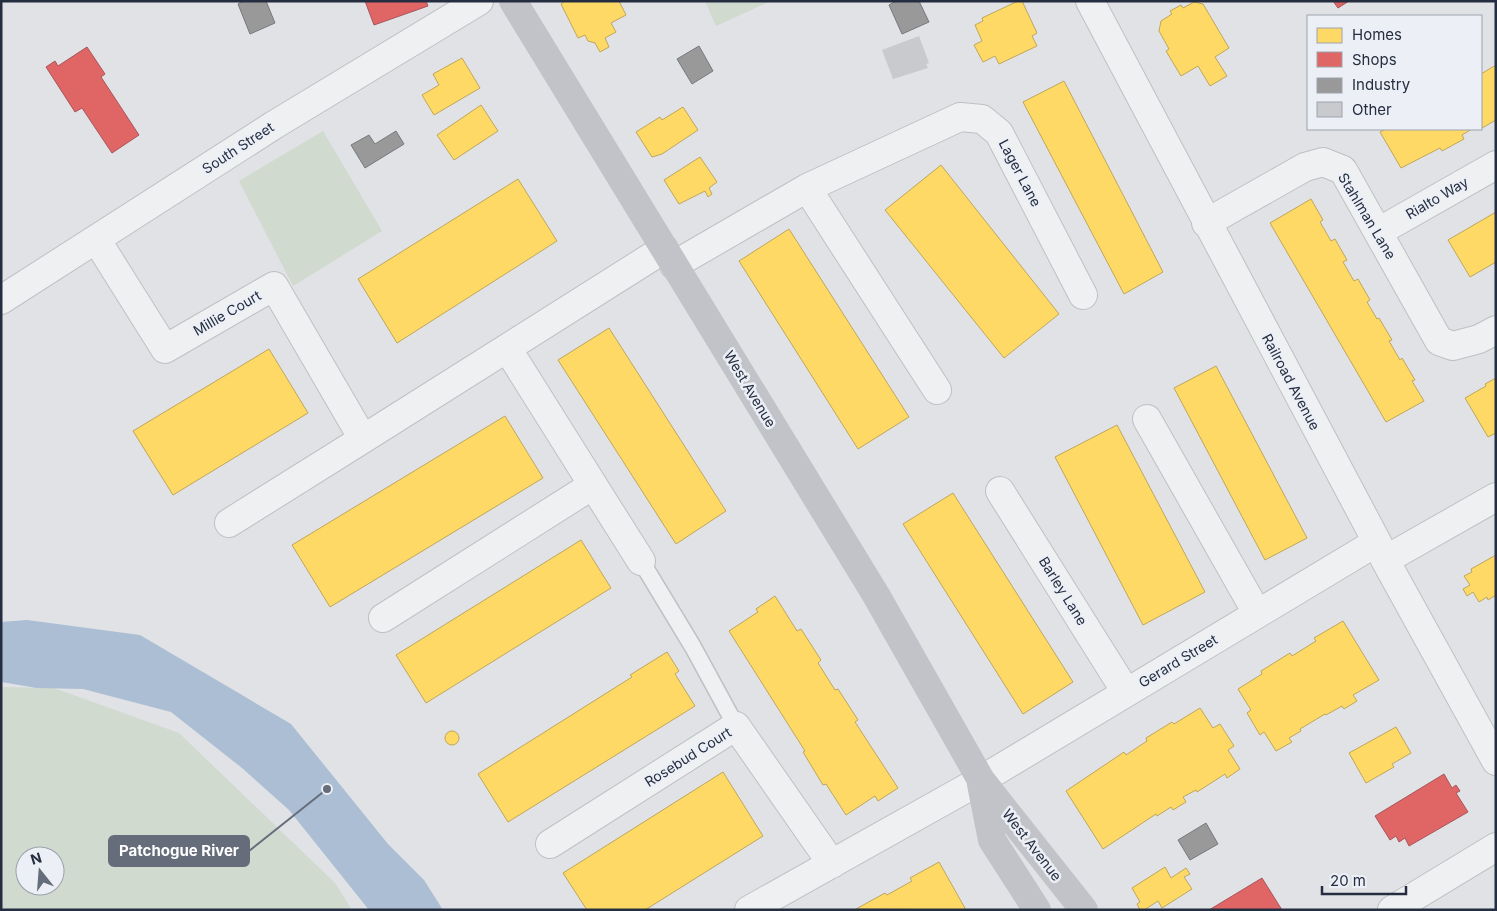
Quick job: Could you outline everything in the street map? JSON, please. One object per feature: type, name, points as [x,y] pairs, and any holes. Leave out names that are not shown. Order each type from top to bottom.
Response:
[{"type":"main road","name":"West Avenue","points":[[513,1],[876,595],[981,780],[1084,910]]},
{"type":"main road","name":"West Avenue","points":[[981,780],[992,840],[1036,910]]},
{"type":"street","name":"South Street","points":[[1,300],[274,125],[478,1]]},
{"type":"street","name":"Railroad Avenue","points":[[1090,1],[1381,551],[1496,761]]},
{"type":"street","name":"Lager Lane","points":[[669,257],[808,188],[960,117],[982,119],[999,133],[1083,294]]},
{"type":"street","name":"Stahlman Lane","points":[[1206,222],[1305,167],[1323,162],[1343,170],[1439,341],[1453,346],[1479,339],[1496,330]]},
{"type":"street","name":"Rialto Way","points":[[1378,232],[1496,165]]},
{"type":"street","points":[[808,188],[937,390]]},
{"type":"street","name":"Millie Court","points":[[96,239],[165,349],[274,286],[363,439]]},
{"type":"street","points":[[230,523],[508,348],[669,257]]},
{"type":"street","points":[[508,348],[641,562]]},
{"type":"street","points":[[1147,419],[1257,613]]},
{"type":"street","points":[[383,618],[593,485]]},
{"type":"street","name":"Barley Lane","points":[[1000,490],[1126,692]]},
{"type":"street","name":"Gerard Street","points":[[981,780],[1257,613],[1381,551],[1496,497]]},
{"type":"street","name":"Rosebud Court","points":[[550,844],[736,726],[832,864]]},
{"type":"street","points":[[749,910],[981,780]]},
{"type":"street","points":[[1392,910],[1496,847]]},
{"type":"lane","points":[[641,562],[693,647],[736,726]]},
{"type":"shaded area","points":[[705,1],[771,1],[716,26]]},
{"type":"shaded area","points":[[323,131],[382,231],[293,286],[239,181]]},
{"type":"shaded area","points":[[1,687],[54,688],[179,733],[335,883],[352,910],[1,910]]},
{"type":"water","points":[[27,620],[140,635],[291,724],[388,844],[424,880],[443,910],[369,910],[289,810],[242,768],[171,712],[83,689],[37,688],[1,682],[1,622]]},
{"type":"building: Homes","points":[[565,1],[619,1],[626,15],[611,23],[616,32],[605,38],[609,47],[600,52],[595,43],[588,41],[585,35],[578,38],[561,4]]},
{"type":"building: Homes","points":[[1018,1],[1022,1],[1037,33],[1032,36],[1037,46],[999,64],[995,56],[983,62],[974,45],[982,41],[975,25],[983,21],[982,18]]},
{"type":"building: Homes","points":[[1194,2],[1203,4],[1229,48],[1215,57],[1227,76],[1210,86],[1198,66],[1181,76],[1166,51],[1169,49],[1159,31],[1161,21],[1172,14],[1170,11],[1181,5],[1183,8]]},
{"type":"building: Homes","points":[[462,58],[480,88],[434,115],[422,95],[439,85],[433,74]]},
{"type":"building: Homes","points":[[1496,65],[1496,120],[1482,128],[1482,73]]},
{"type":"building: Homes","points":[[1064,81],[1163,272],[1124,294],[1023,102]]},
{"type":"building: Homes","points":[[481,105],[498,131],[454,160],[437,135]]},
{"type":"building: Homes","points":[[683,107],[698,130],[662,154],[652,157],[636,132],[660,117],[662,120]]},
{"type":"building: Homes","points":[[1384,130],[1470,130],[1462,135],[1464,139],[1442,151],[1440,148],[1401,168],[1380,132]]},
{"type":"building: Homes","points":[[700,157],[717,182],[709,188],[712,194],[708,197],[705,191],[679,204],[664,180]]},
{"type":"building: Homes","points":[[941,165],[1059,314],[1004,358],[885,210]]},
{"type":"building: Homes","points":[[518,179],[557,241],[397,343],[358,279]]},
{"type":"building: Homes","points":[[1311,199],[1323,220],[1320,222],[1331,241],[1335,239],[1347,260],[1343,262],[1354,281],[1358,279],[1370,300],[1367,302],[1392,340],[1389,341],[1415,380],[1412,381],[1424,401],[1386,422],[1270,223]]},
{"type":"building: Homes","points":[[1496,212],[1496,262],[1470,277],[1448,240]]},
{"type":"building: Homes","points":[[789,229],[909,417],[858,449],[739,261]]},
{"type":"building: Homes","points":[[609,328],[726,511],[676,544],[558,360]]},
{"type":"building: Homes","points":[[269,349],[308,413],[173,495],[133,431]]},
{"type":"building: Homes","points":[[1216,366],[1307,538],[1265,560],[1174,388]]},
{"type":"building: Homes","points":[[1496,378],[1496,433],[1488,437],[1465,398]]},
{"type":"building: Homes","points":[[505,416],[543,478],[330,607],[292,545]]},
{"type":"building: Homes","points":[[1117,425],[1205,592],[1143,625],[1055,457]]},
{"type":"building: Homes","points":[[953,493],[1073,682],[1023,714],[903,524]]},
{"type":"building: Homes","points":[[581,540],[611,588],[426,703],[396,655]]},
{"type":"building: Homes","points":[[1496,555],[1496,595],[1488,600],[1487,597],[1479,602],[1473,592],[1467,596],[1463,589],[1470,585],[1464,576],[1472,572],[1471,569]]},
{"type":"building: Homes","points":[[775,596],[797,631],[801,629],[821,660],[818,663],[835,690],[838,689],[858,720],[855,722],[898,788],[878,801],[875,796],[846,815],[826,784],[823,785],[803,752],[805,751],[729,631],[758,612],[756,609]]},
{"type":"building: Homes","points":[[1343,621],[1379,680],[1353,695],[1357,701],[1344,709],[1342,706],[1325,714],[1300,729],[1301,731],[1289,738],[1292,742],[1276,751],[1264,732],[1260,735],[1247,713],[1251,710],[1238,689],[1262,674],[1261,671],[1290,653],[1292,656],[1316,641],[1314,638]]},
{"type":"building: Homes","points":[[667,652],[679,671],[675,674],[695,706],[508,822],[478,774],[632,677],[630,675]]},
{"type":"building: Homes","points":[[1200,708],[1213,728],[1220,724],[1234,746],[1228,750],[1240,769],[1227,778],[1225,774],[1197,792],[1196,790],[1183,797],[1186,802],[1173,810],[1171,807],[1157,816],[1156,814],[1103,849],[1066,791],[1124,752],[1126,755],[1147,741],[1146,738]]},
{"type":"building: Homes","points":[[1396,727],[1411,753],[1392,764],[1394,767],[1366,783],[1349,753]]},
{"type":"building: Homes","points":[[452,731],[457,733],[459,738],[457,743],[452,745],[447,743],[445,738],[447,733]]},
{"type":"building: Homes","points":[[723,772],[763,836],[645,910],[587,910],[563,873]]},
{"type":"building: Homes","points":[[939,862],[966,910],[856,909],[912,881],[910,878]]},
{"type":"building: Homes","points":[[1165,867],[1171,878],[1186,868],[1190,874],[1184,877],[1192,889],[1162,908],[1158,901],[1144,910],[1140,910],[1137,904],[1140,902],[1132,888]]},
{"type":"building: Shops","points":[[365,1],[426,1],[428,6],[374,25]]},
{"type":"building: Shops","points":[[1333,1],[1349,1],[1338,8]]},
{"type":"building: Shops","points":[[87,47],[105,74],[101,77],[139,135],[112,153],[82,108],[75,112],[46,67],[55,61],[58,66]]},
{"type":"building: Shops","points":[[1444,774],[1452,788],[1456,785],[1460,791],[1456,793],[1468,812],[1409,846],[1405,838],[1399,842],[1396,836],[1390,840],[1375,816]]},
{"type":"building: Shops","points":[[1262,878],[1282,910],[1209,910]]},
{"type":"building: Industry","points":[[243,1],[266,1],[275,23],[250,34],[238,4]]},
{"type":"building: Industry","points":[[896,1],[919,1],[929,22],[902,34],[889,5]]},
{"type":"building: Industry","points":[[699,46],[713,71],[692,84],[677,59]]},
{"type":"building: Industry","points":[[396,131],[404,144],[365,168],[351,145],[369,135],[375,144]]},
{"type":"building: Industry","points":[[1206,823],[1218,844],[1190,860],[1178,840]]},
{"type":"building: Other","points":[[919,36],[929,63],[926,64],[928,68],[893,79],[882,50]]},
{"type":"place","name":"Patchogue River","points":[[327,789]]}]
